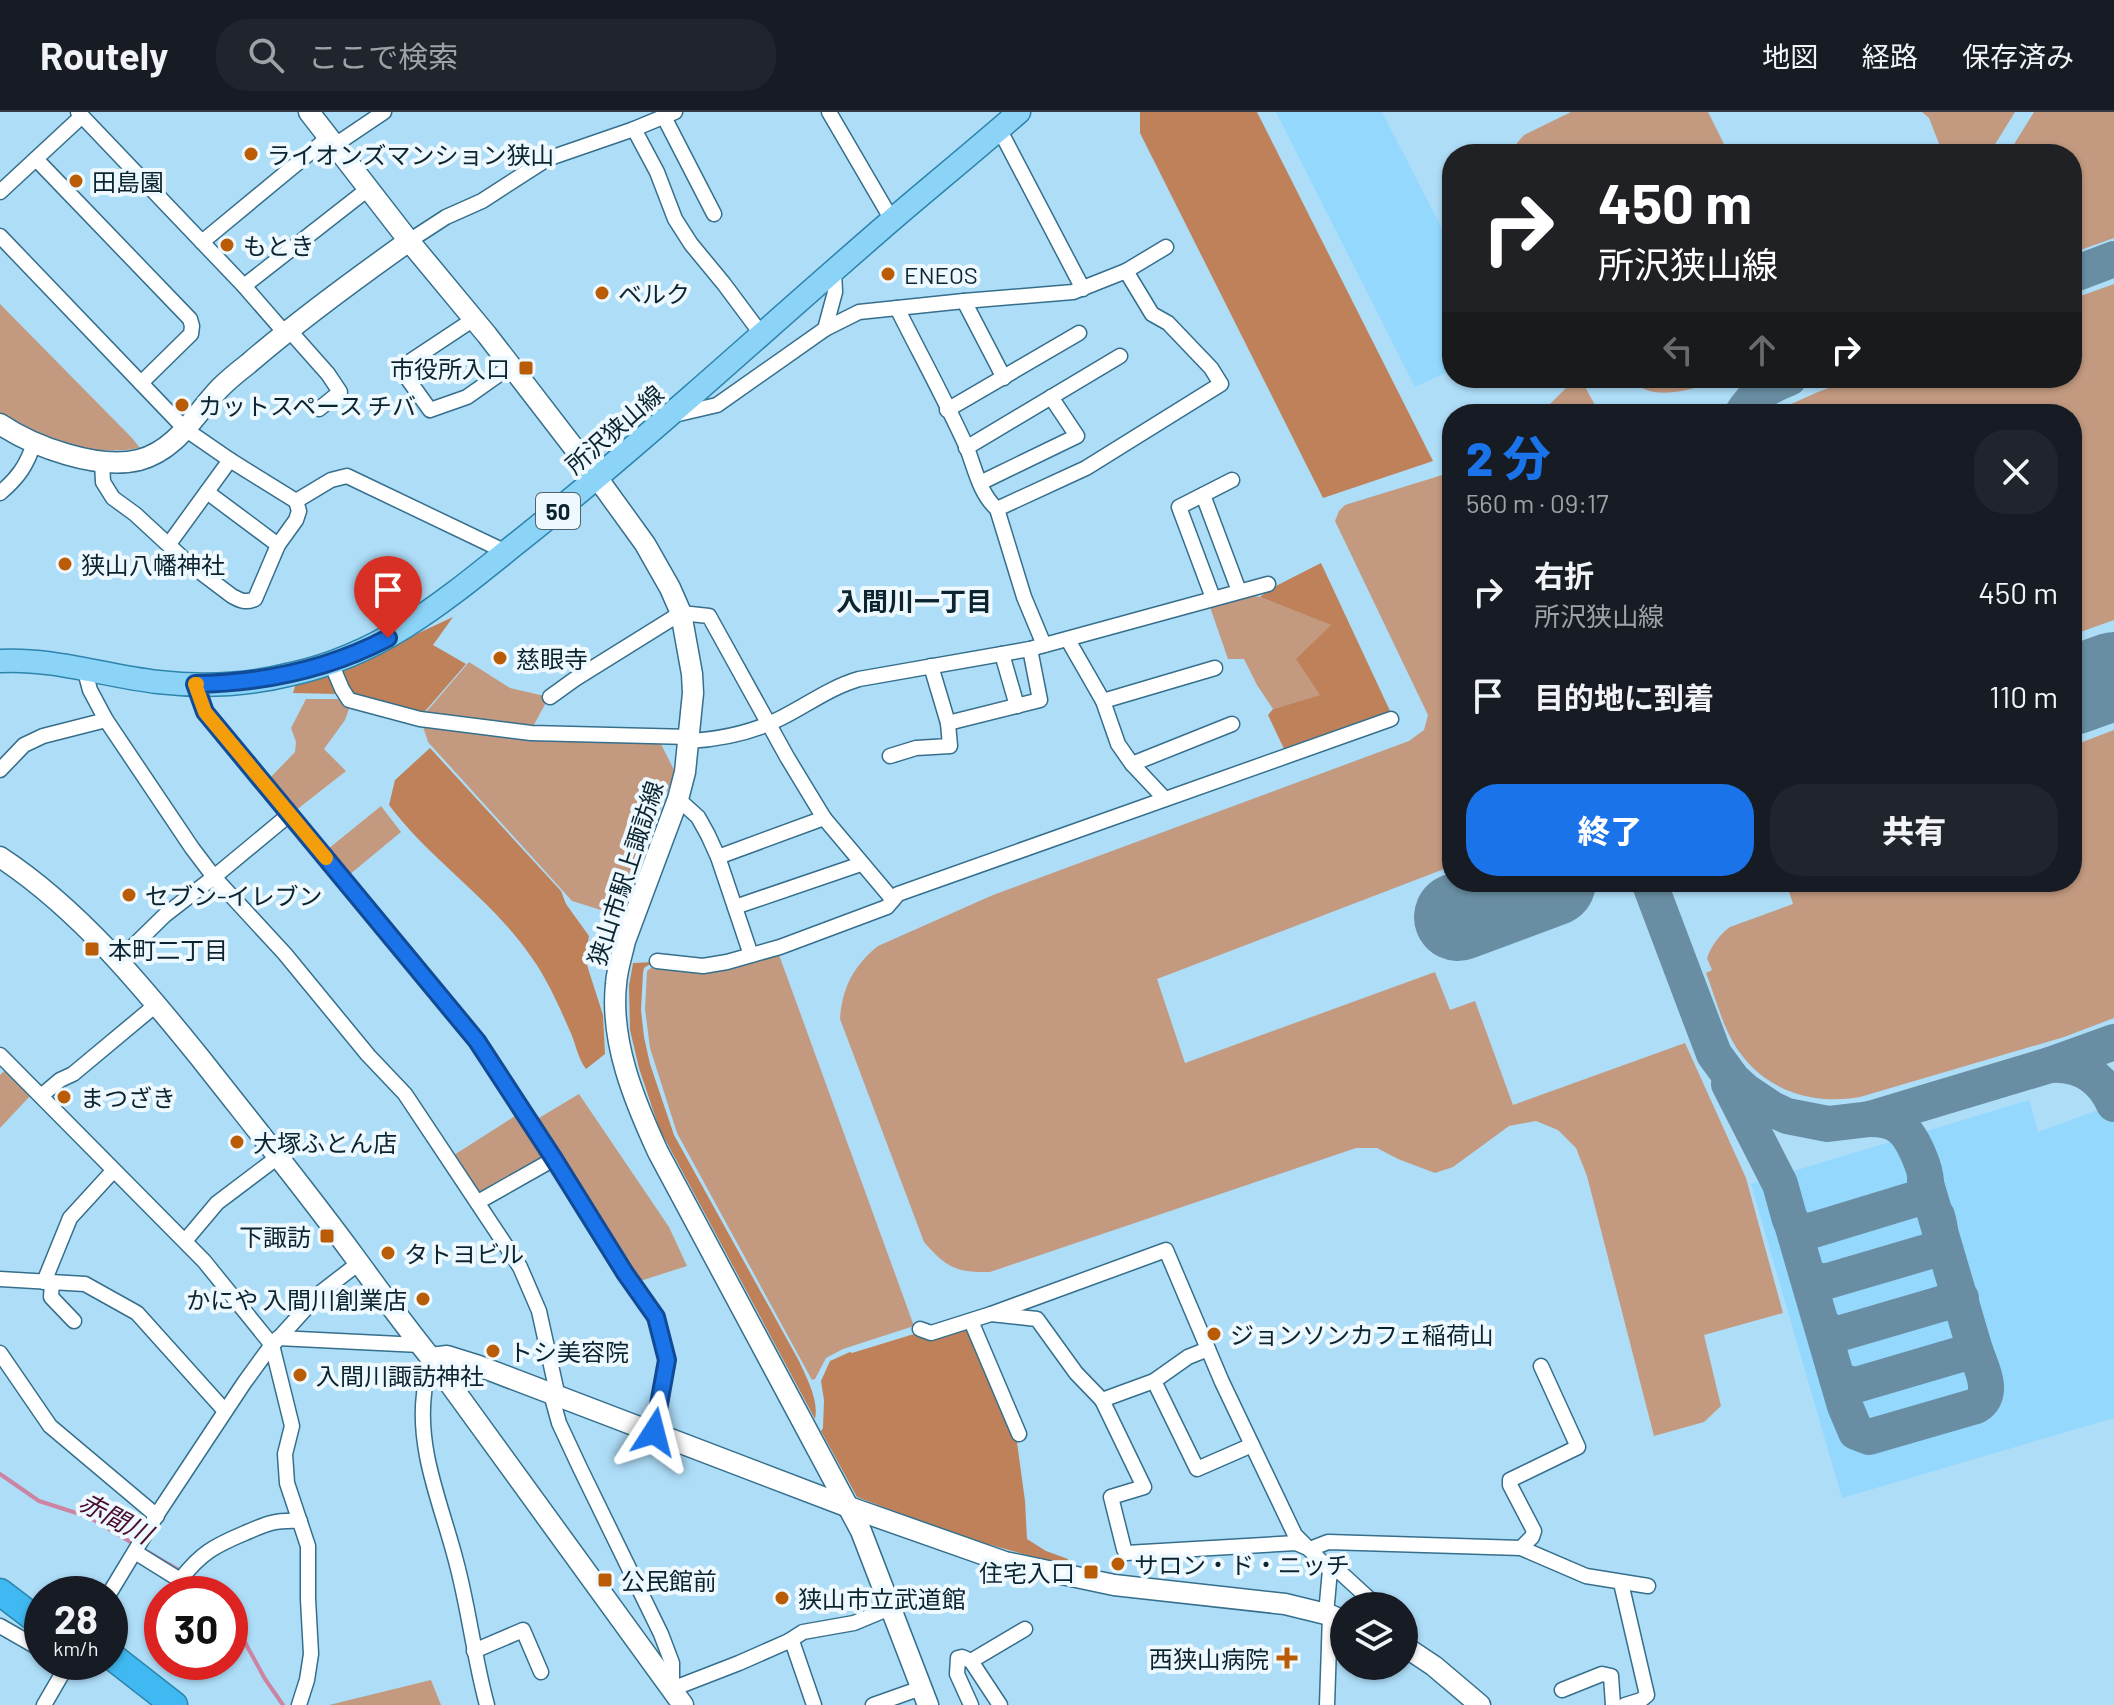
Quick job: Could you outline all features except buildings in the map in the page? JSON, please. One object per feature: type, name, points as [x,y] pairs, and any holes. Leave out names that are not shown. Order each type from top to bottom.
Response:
[{"type":"highway","points":[[0,1572],[24,1590]]},
{"type":"highway","points":[[0,1592],[24,1610]]},
{"type":"highway","points":[[128,1669],[174,1705]]},
{"type":"highway","points":[[116,1680],[149,1705]]},
{"type":"main road","name":"所沢狭山線","points":[[0,661],[40,661],[158,682],[195,684],[263,680],[359,653],[422,618],[598,479],[1019,112]]},
{"type":"street","name":"狭山市駅上諏訪線","points":[[309,112],[598,479],[645,544],[681,613],[692,674],[690,739],[678,799],[620,962],[615,1004],[621,1052],[643,1119],[658,1152],[861,1531],[925,1696]]},
{"type":"street","points":[[202,242],[332,141],[384,112]]},
{"type":"street","points":[[829,112],[892,220]]},
{"type":"street","points":[[0,192],[80,114],[328,374],[340,392],[319,409]]},
{"type":"street","points":[[0,424],[34,443],[102,461],[125,462],[164,450],[221,387],[287,331],[409,241],[446,217],[482,201],[547,159],[669,114],[714,214]]},
{"type":"street","points":[[634,129],[657,172],[675,219],[762,335]]},
{"type":"street","points":[[997,131],[1005,140],[1083,289]]},
{"type":"street","points":[[36,159],[190,319],[191,334],[141,383]]},
{"type":"street","points":[[244,286],[368,189]]},
{"type":"street","points":[[0,236],[185,429],[296,501],[299,511],[296,520],[278,545],[255,599],[240,601],[232,596],[187,562],[108,493],[103,482],[102,461]]},
{"type":"street","points":[[670,416],[717,405],[825,329],[859,312],[1073,292],[1126,271],[1166,247]]},
{"type":"street","points":[[997,509],[1086,468],[1221,384],[1211,368],[1168,323],[1152,314],[1126,271]]},
{"type":"street","points":[[825,329],[835,292],[834,272]]},
{"type":"street","points":[[964,301],[1004,378]]},
{"type":"street","points":[[897,308],[980,483],[997,509],[1037,647],[1040,700],[948,723]]},
{"type":"street","points":[[474,319],[400,368],[430,410],[467,397],[511,366]]},
{"type":"street","points":[[947,410],[1079,333]]},
{"type":"street","points":[[966,448],[1120,356]]},
{"type":"street","points":[[980,483],[1077,436],[1051,397]]},
{"type":"street","points":[[0,493],[18,477],[34,443]]},
{"type":"street","points":[[169,544],[230,460]]},
{"type":"street","points":[[296,501],[331,480],[347,476],[506,552]]},
{"type":"street","points":[[1213,598],[1179,507],[1232,480]]},
{"type":"street","points":[[207,492],[278,545]]},
{"type":"street","points":[[1203,495],[1239,591]]},
{"type":"street","points":[[331,663],[349,700],[420,719],[531,733],[690,739],[724,737],[769,724],[845,683],[1068,640],[1268,584]]},
{"type":"street","points":[[550,697],[681,613],[709,616],[824,818],[893,900]]},
{"type":"street","points":[[1068,640],[1103,701],[1118,744],[1165,799]]},
{"type":"street","points":[[1002,654],[1017,706]]},
{"type":"street","points":[[890,756],[916,748],[950,746],[948,723],[931,666]]},
{"type":"street","points":[[84,668],[90,690],[106,720],[192,848],[368,1055],[405,1094],[520,1267],[539,1311],[559,1423],[661,1634],[672,1663],[677,1697]]},
{"type":"street","points":[[1103,701],[1215,668]]},
{"type":"street","points":[[195,684],[205,712],[477,1041],[656,1317],[667,1360],[654,1432]]},
{"type":"street","points":[[657,961],[703,966],[780,947],[887,907],[898,894],[933,880],[1391,719]]},
{"type":"street","points":[[0,770],[24,745],[43,736],[106,720]]},
{"type":"street","points":[[1132,764],[1232,724]]},
{"type":"street","points":[[678,799],[698,817],[718,857],[751,955]]},
{"type":"street","points":[[118,961],[165,915],[290,814]]},
{"type":"street","points":[[718,857],[824,818]]},
{"type":"street","points":[[0,857],[37,884],[77,920],[157,1004],[359,1263],[677,1697]]},
{"type":"street","points":[[735,907],[861,864]]},
{"type":"street","points":[[41,1096],[60,1080],[73,1074],[157,1004]]},
{"type":"street","points":[[0,1055],[185,1241],[275,1342],[292,1426],[285,1454],[287,1483],[308,1546],[311,1654],[299,1705]]},
{"type":"street","points":[[185,1241],[217,1203],[278,1157]]},
{"type":"street","points":[[478,1202],[554,1159]]},
{"type":"street","points":[[74,1321],[51,1297],[48,1282],[70,1218],[113,1171]]},
{"type":"street","points":[[920,1329],[931,1333],[971,1321],[1166,1250],[1208,1349],[1295,1535],[1330,1570],[1341,1573],[1362,1592]]},
{"type":"street","points":[[120,1576],[225,1411],[275,1342],[320,1293],[359,1263]]},
{"type":"street","points":[[0,1279],[85,1284],[137,1313],[225,1411]]},
{"type":"street","points":[[991,1314],[1037,1319],[1076,1373],[1102,1400],[1144,1487],[1111,1497],[1126,1553],[1296,1543],[1310,1549],[1328,1542],[1521,1548],[1586,1576],[1648,1586]]},
{"type":"street","points":[[971,1321],[1019,1434]]},
{"type":"street","points":[[275,1342],[425,1351],[460,1359],[846,1506],[1005,1562],[1114,1585],[1285,1604],[1330,1616]]},
{"type":"street","points":[[1102,1400],[1154,1381],[1188,1357],[1208,1349]]},
{"type":"street","points":[[425,1351],[426,1451],[456,1560],[487,1705]]},
{"type":"street","points":[[0,1353],[50,1426],[157,1516]]},
{"type":"street","points":[[1521,1548],[1534,1531],[1510,1480],[1578,1447],[1541,1366]]},
{"type":"street","points":[[1154,1381],[1197,1469],[1252,1445]]},
{"type":"street","points":[[137,1548],[184,1574],[221,1542],[271,1521],[300,1521]]},
{"type":"street","points":[[1330,1570],[1331,1592]]},
{"type":"street","points":[[1621,1583],[1647,1695],[1625,1705]]},
{"type":"street","points":[[677,1697],[803,1632],[854,1623],[890,1608]]},
{"type":"street","points":[[0,1626],[24,1640]]},
{"type":"street","points":[[971,1661],[1025,1629]]},
{"type":"street","points":[[474,1651],[523,1630],[541,1672]]},
{"type":"street","points":[[789,1641],[793,1644],[814,1705]]},
{"type":"street","points":[[1418,1655],[1480,1705]]},
{"type":"street","points":[[971,1705],[957,1674],[958,1658],[962,1657],[971,1661],[1000,1705]]},
{"type":"street","points":[[1327,1705],[1330,1661]]},
{"type":"street","points":[[1562,1690],[1602,1674],[1611,1676],[1613,1705]]},
{"type":"street","points":[[44,1705],[59,1680]]},
{"type":"street","points":[[873,1705],[925,1696]]},
{"type":"shaded area","points":[[1140,112],[1257,112],[1433,461],[1323,498],[1140,133]]},
{"type":"shaded area","points":[[1276,112],[1382,112],[1442,229],[1442,375],[1415,387]]},
{"type":"shaded area","points":[[1571,112],[1708,112],[1724,144],[1517,144],[1524,135]]},
{"type":"shaded area","points":[[1922,112],[2015,112],[1995,144],[1939,144],[1929,118]]},
{"type":"shaded area","points":[[2034,112],[2114,112],[2114,238],[2082,249],[2082,144],[2014,144]]},
{"type":"shaded area","points":[[2114,284],[2114,620],[2082,631],[2082,404],[1791,404],[1829,388],[2082,388],[2082,295]]},
{"type":"shaded area","points":[[0,304],[140,448],[102,450],[64,444],[35,434],[0,415]]},
{"type":"shaded area","points":[[1566,388],[1586,388],[1594,404],[1550,404]]},
{"type":"shaded area","points":[[1643,388],[1692,388],[1662,393]]},
{"type":"shaded area","points":[[1442,475],[1442,870],[1157,979],[1185,1063],[1435,972],[1450,1010],[1475,1001],[1513,1105],[1685,1043],[1746,1178],[1783,1313],[1704,1335],[1721,1406],[1704,1422],[1654,1436],[1587,1176],[1576,1148],[1558,1130],[1536,1121],[1509,1126],[1453,1167],[1435,1173],[1377,1148],[1356,1148],[990,1272],[952,1267],[924,1242],[840,1019],[843,997],[851,978],[862,961],[878,946],[993,895],[1409,741],[1424,730],[1428,715],[1335,521],[1345,505]]},
{"type":"shaded area","points":[[1321,563],[1391,713],[1285,751],[1268,715],[1273,709],[1320,695],[1296,659],[1331,625],[1260,597]]},
{"type":"shaded area","points":[[1247,595],[1260,597],[1332,625],[1321,695],[1273,709],[1244,659],[1228,659],[1209,604]]},
{"type":"shaded area","points":[[453,617],[433,645],[466,664],[420,717],[350,697],[339,670]]},
{"type":"shaded area","points":[[469,662],[510,688],[549,697],[530,732],[421,718]]},
{"type":"shaded area","points":[[332,673],[337,694],[293,693],[296,683]]},
{"type":"shaded area","points":[[306,699],[341,699],[350,706],[345,720],[324,749],[346,771],[295,811],[269,779],[295,752],[296,742],[291,728]]},
{"type":"shaded area","points":[[421,720],[659,740],[675,772],[617,915],[572,901],[428,742]]},
{"type":"shaded area","points":[[2114,730],[2114,1018],[2064,1037],[1860,1097],[1822,1099],[1804,1096],[1771,1082],[1744,1058],[1725,1026],[1706,973],[1712,970],[1707,958],[1716,941],[1730,927],[1793,904],[1789,892],[2082,892],[2082,742]]},
{"type":"shaded area","points":[[430,748],[561,891],[566,904],[589,936],[585,959],[603,1015],[605,1054],[586,1069],[552,993],[532,958],[499,918],[389,805],[395,780]]},
{"type":"shaded area","points":[[381,806],[401,832],[349,875],[328,849]]},
{"type":"shaded area","points":[[778,952],[914,1326],[843,1349],[826,1358],[812,1380],[677,1133],[650,1048],[645,1009],[647,971],[655,965],[698,970]]},
{"type":"shaded area","points":[[653,962],[644,968],[643,973],[641,1010],[644,1037],[674,1135],[799,1361],[814,1397],[815,1419],[659,1128],[630,1030],[629,986],[633,963]]},
{"type":"shaded area","points":[[5,1070],[30,1096],[0,1128],[0,1075]]},
{"type":"shaded area","points":[[579,1094],[669,1227],[687,1266],[637,1282],[534,1121]]},
{"type":"shaded area","points":[[2029,1100],[2038,1132],[2114,1104],[2114,1418],[1842,1498],[1751,1184]]},
{"type":"shaded area","points":[[518,1114],[544,1153],[542,1158],[484,1193],[477,1192],[454,1155]]},
{"type":"shaded area","points":[[969,1328],[1016,1435],[1027,1539],[1046,1551],[1068,1559],[1067,1566],[958,1536],[857,1497],[821,1431],[824,1400],[821,1381],[830,1361],[850,1352],[914,1334]]},
{"type":"shaded area","points":[[431,1680],[441,1705],[329,1705]]},
{"type":"waterway","name":"赤間川","points":[[0,1474],[39,1501],[89,1517],[134,1544]]},
{"type":"waterway","name":"赤間川","points":[[148,1552],[182,1572]]},
{"type":"waterway","name":"赤間川","points":[[248,1648],[283,1705]]},
{"type":"taxiway","points":[[2082,271],[2114,259]]},
{"type":"taxiway","points":[[1750,404],[1768,388]]},
{"type":"taxiway","points":[[1653,892],[1714,1054],[1745,1091],[1787,1116],[1828,1124],[1870,1119],[2050,1065],[2114,1042]]},
{"type":"taxiway","points":[[2050,1065],[2071,1066],[2089,1074],[2103,1086],[2114,1104]]},
{"type":"taxiway","points":[[1729,1084],[1780,1184],[1790,1220],[1798,1229],[1810,1231],[1915,1199],[1923,1192],[1926,1185],[1924,1171],[1905,1131],[1893,1123],[1870,1119]]},
{"type":"taxiway","points":[[1837,1377],[1856,1385],[1975,1350],[1925,1180]]},
{"type":"taxiway","points":[[1807,1274],[1816,1281],[1828,1281],[1930,1251],[1939,1240],[1937,1216]]},
{"type":"taxiway","points":[[1792,1224],[1845,1406],[1856,1432],[1869,1437],[1976,1406],[1982,1401],[1986,1387],[1975,1350]]},
{"type":"taxiway","points":[[1822,1325],[1838,1334],[1961,1298]]},
{"type":"runway","points":[[2082,687],[2114,676]]},
{"type":"runway","points":[[1458,917],[1525,892]]},
{"type":"slow traffic","points":[[197,684],[205,712],[326,858]]},
{"type":"place","name":"ライオンズマンション狭山","points":[[251,154]]},
{"type":"place","name":"田島園","points":[[76,181]]},
{"type":"place","name":"もとき","points":[[227,245]]},
{"type":"place","name":"ENEOS","points":[[888,274]]},
{"type":"place","name":"ベルク","points":[[602,293]]},
{"type":"place","name":"市役所入口","points":[[526,368]]},
{"type":"place","name":"カットスペース チバ","points":[[182,405]]},
{"type":"place","name":"狭山八幡神社","points":[[65,564]]},
{"type":"place","name":"慈眼寺","points":[[500,658]]},
{"type":"place","name":"セブン-イレブン","points":[[129,895]]},
{"type":"place","name":"本町二丁目","points":[[92,949]]},
{"type":"place","name":"まつざき","points":[[64,1097]]},
{"type":"place","name":"大塚ふとん店","points":[[237,1142]]},
{"type":"place","name":"下諏訪","points":[[327,1236]]},
{"type":"place","name":"タトヨビル","points":[[388,1253]]},
{"type":"place","name":"かにや 入間川創業店","points":[[423,1299]]},
{"type":"place","name":"ジョンソンカフェ稲荷山","points":[[1214,1334]]},
{"type":"place","name":"トシ美容院","points":[[493,1351]]},
{"type":"place","name":"入間川諏訪神社","points":[[300,1375]]},
{"type":"place","name":"サロン・ド・ニッチ","points":[[1118,1564]]},
{"type":"place","name":"住宅入口","points":[[1091,1572]]},
{"type":"place","name":"公民館前","points":[[605,1580]]},
{"type":"place","name":"狭山市立武道館","points":[[782,1598]]},
{"type":"place","name":"西狭山病院","points":[[1287,1658]]},
{"type":"district","name":"入間川一丁目","points":[[914,600]]},
{"type":"route","points":[[388,638],[359,653],[292,674],[238,683],[195,684],[198,696],[205,712],[477,1041],[656,1317],[667,1360],[654,1432]]}]
